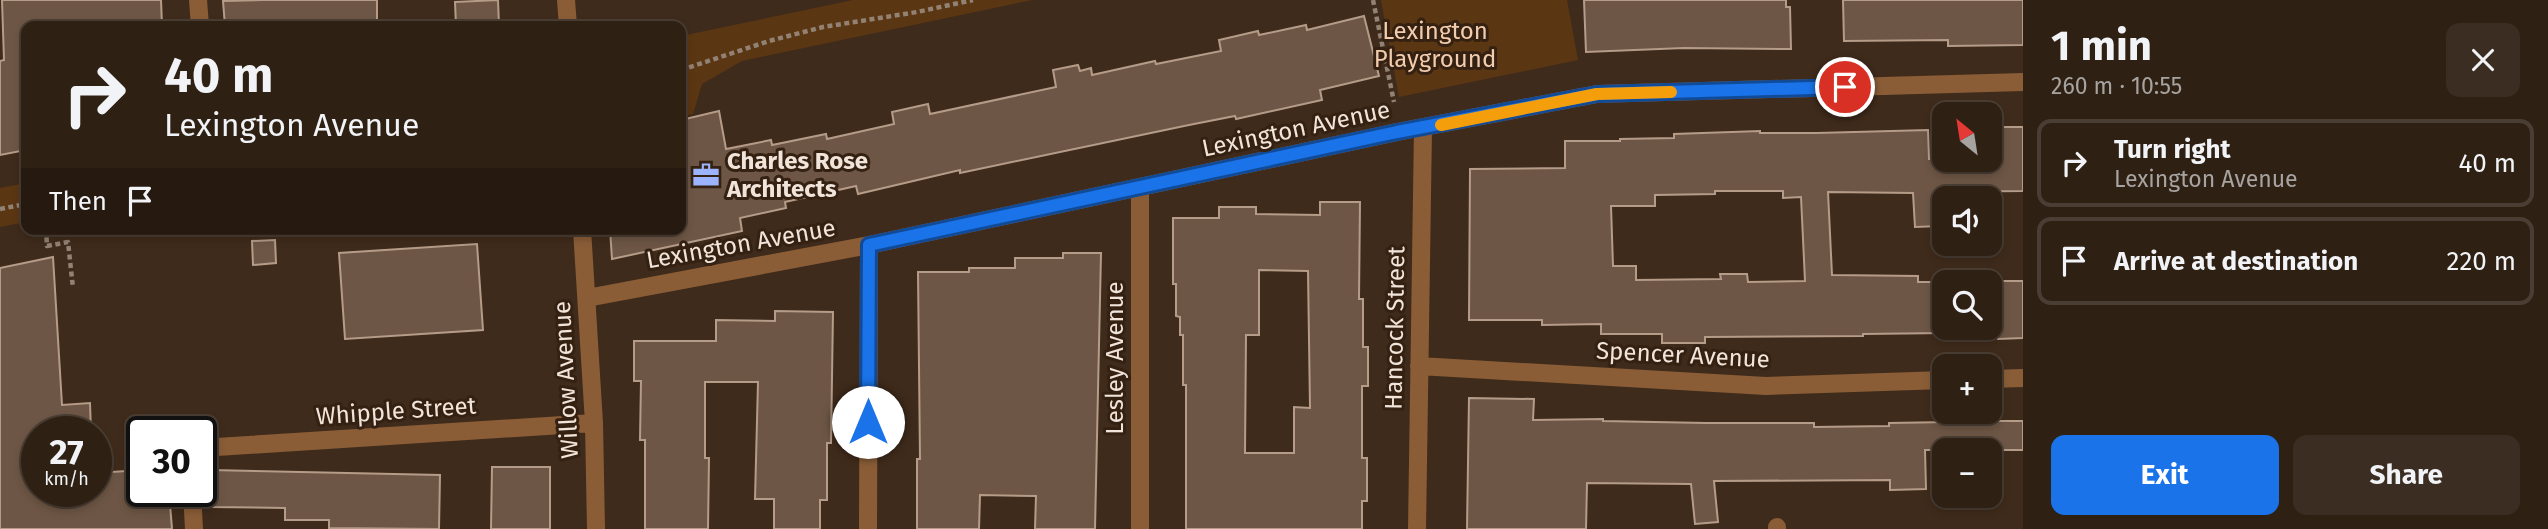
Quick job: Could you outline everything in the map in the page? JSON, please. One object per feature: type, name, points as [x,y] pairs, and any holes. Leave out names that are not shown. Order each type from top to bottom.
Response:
[{"type":"street","points":[[198,0],[200,21]]},
{"type":"street","points":[[566,0],[568,21]]},
{"type":"street","name":"Lexington Avenue","points":[[587,298],[869,245],[1597,94],[2023,82]]},
{"type":"street","name":"Hancock Street","points":[[1417,529],[1423,128]]},
{"type":"street","name":"Lesley Avenue","points":[[1140,188],[1140,529]]},
{"type":"street","name":"Willow Avenue","points":[[582,235],[594,423],[596,529]]},
{"type":"street","points":[[868,529],[869,245]]},
{"type":"street","name":"Spencer Avenue","points":[[1419,366],[1766,386],[1932,380]]},
{"type":"street","points":[[2002,379],[2023,378]]},
{"type":"street","name":"Whipple Street","points":[[217,447],[594,423]]},
{"type":"street","points":[[193,507],[194,529]]},
{"type":"path","points":[[686,69],[769,41],[823,27],[973,0]]},
{"type":"path","points":[[1373,0],[1394,102]]},
{"type":"path","points":[[0,209],[21,205]]},
{"type":"path","points":[[46,235],[47,246],[68,242],[72,288]]},
{"type":"green space","points":[[853,0],[1032,0],[742,61],[702,84],[693,114],[686,115],[686,35]]},
{"type":"green space","name":"Lexington Playground","points":[[1381,0],[1567,0],[1578,60],[1399,97]]},
{"type":"green space","points":[[21,184],[21,223],[0,227],[0,188]]},
{"type":"building","points":[[2,0],[161,0],[162,21],[21,21],[21,151],[0,155],[0,61],[4,60]]},
{"type":"building","points":[[377,0],[377,21],[225,21],[223,1]]},
{"type":"building","points":[[498,0],[499,21],[456,21],[455,2]]},
{"type":"building","points":[[1584,0],[1786,0],[1786,7],[1790,7],[1791,49],[1684,48],[1586,52]]},
{"type":"building","points":[[1843,0],[2023,0],[2023,45],[1948,46],[1948,40],[1844,41]]},
{"type":"building","points":[[1364,16],[1379,76],[1320,90],[1322,100],[1236,119],[1235,116],[960,173],[960,170],[858,194],[856,186],[785,202],[786,208],[740,218],[742,231],[612,259],[610,235],[686,235],[686,119],[719,111],[726,149],[771,140],[772,145],[826,134],[827,139],[894,124],[892,112],[928,104],[930,114],[1056,87],[1053,70],[1078,65],[1080,71],[1091,68],[1092,75],[1155,61],[1156,64],[1221,51],[1219,40],[1258,31],[1259,35],[1306,25],[1307,30]]},
{"type":"building","points":[[2002,127],[2023,127],[2023,191],[2002,191],[2002,186],[1932,186],[1932,226],[1915,227],[1913,193],[1828,192],[1832,275],[1918,276],[1918,282],[1932,282],[1932,333],[1705,337],[1705,343],[1662,343],[1662,334],[1601,334],[1601,324],[1542,325],[1542,320],[1469,320],[1470,169],[1565,168],[1565,141],[1620,141],[1674,138],[1674,134],[1760,131],[1817,133],[1928,130],[1929,159],[1932,159],[1932,172],[2002,172]],"holes":[[[1715,191],[1783,191],[1783,198],[1801,197],[1805,281],[1748,282],[1747,274],[1720,274],[1721,279],[1636,280],[1636,266],[1613,266],[1611,206],[1655,206],[1655,195],[1715,194]]]},
{"type":"building","points":[[1320,202],[1360,202],[1359,299],[1363,299],[1363,347],[1368,347],[1368,386],[1362,386],[1362,458],[1367,458],[1367,501],[1362,501],[1362,529],[1186,529],[1186,385],[1183,385],[1183,335],[1180,335],[1180,317],[1176,316],[1176,284],[1173,284],[1173,218],[1219,218],[1219,207],[1256,207],[1256,214],[1320,215]],"holes":[[[1259,270],[1308,271],[1310,408],[1294,407],[1294,453],[1245,453],[1246,335],[1259,335]]]},
{"type":"building","points":[[275,240],[276,263],[253,265],[252,241]]},
{"type":"building","points":[[477,244],[483,330],[345,339],[339,253]]},
{"type":"building","points":[[1063,253],[1101,253],[1095,529],[1035,529],[1036,496],[980,495],[979,529],[917,529],[917,459],[920,459],[918,272],[969,272],[969,268],[1015,268],[1015,258],[1063,258]]},
{"type":"building","points":[[53,257],[62,405],[90,403],[90,416],[21,416],[21,507],[112,507],[112,472],[126,471],[126,507],[170,507],[172,529],[0,529],[0,268]]},
{"type":"building","points":[[2002,281],[2023,281],[2023,338],[2002,339]]},
{"type":"building","points":[[775,311],[833,312],[831,443],[827,443],[827,500],[820,500],[820,529],[774,529],[774,499],[755,499],[758,382],[705,382],[705,458],[709,458],[708,529],[645,529],[645,440],[640,440],[641,381],[634,381],[634,341],[716,341],[716,320],[775,321]]},
{"type":"building","points":[[1469,398],[1534,399],[1533,420],[1814,423],[1814,427],[1932,422],[2002,424],[2002,421],[2023,421],[2023,450],[2002,450],[2002,438],[1932,438],[1932,450],[1925,450],[1926,489],[1890,490],[1890,480],[1714,481],[1718,522],[1695,524],[1691,484],[1587,483],[1586,529],[1467,529]]},
{"type":"building","points":[[492,467],[550,467],[550,529],[491,529]]},
{"type":"building","points":[[217,470],[440,475],[439,529],[329,528],[329,520],[285,520],[285,508],[210,507],[217,507]]},
{"type":"slow traffic","points":[[1441,125],[1597,94],[1671,92]]},
{"type":"place","name":"Charles Rose Architects","points":[[706,175]]},
{"type":"route","points":[[868,422],[869,245],[1397,132],[1597,94],[1845,87]]}]
